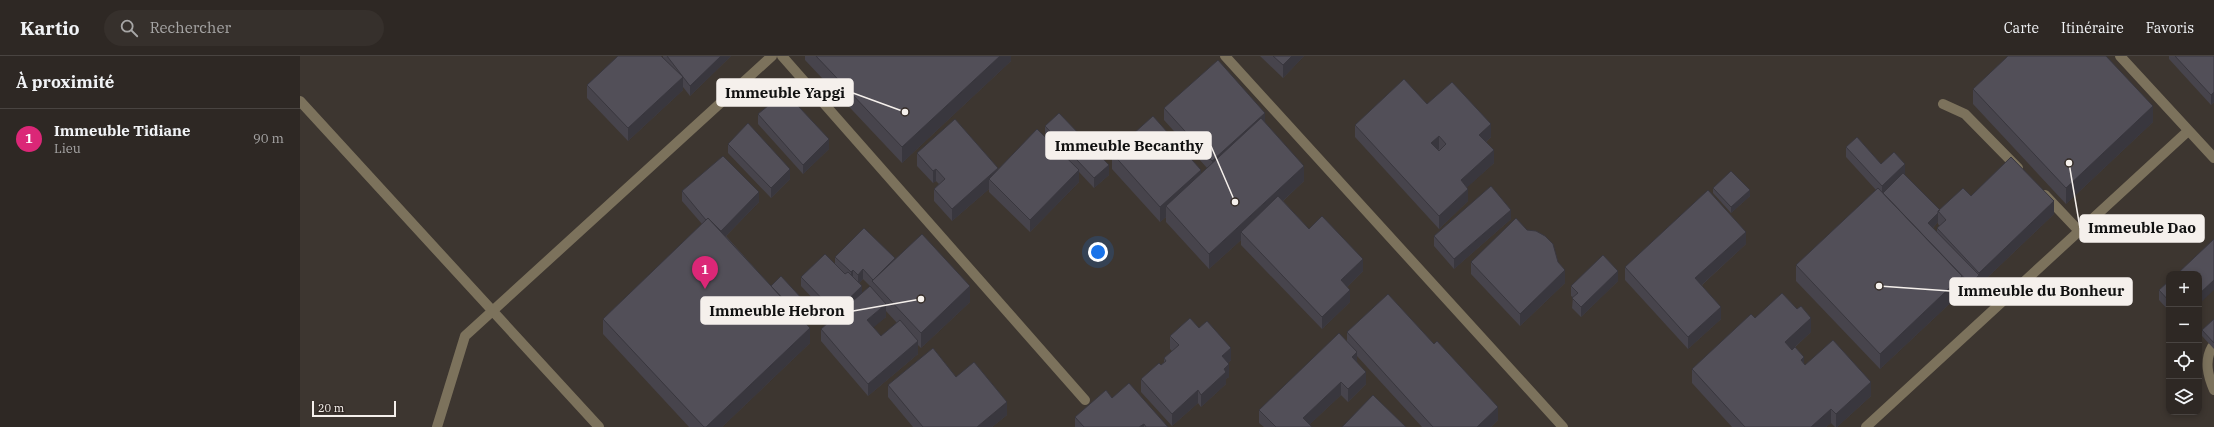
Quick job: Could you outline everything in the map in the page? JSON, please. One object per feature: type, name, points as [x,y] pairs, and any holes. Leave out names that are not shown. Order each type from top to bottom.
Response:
[{"type":"street","points":[[437,427],[465,336],[772,56]]},
{"type":"street","points":[[782,56],[1085,400]]},
{"type":"street","points":[[1226,56],[1563,427]]},
{"type":"street","points":[[2120,56],[2214,158]]},
{"type":"street","points":[[301,103],[599,427]]},
{"type":"street","points":[[1943,104],[1965,114],[2025,175]]},
{"type":"street","points":[[1866,427],[2188,131]]},
{"type":"street","points":[[2036,186],[2079,231]]},
{"type":"street","points":[[2212,347],[2208,354],[2207,363],[2209,378],[2214,390]]},
{"type":"building","points":[[618,56],[661,56],[683,77],[628,128],[587,85]]},
{"type":"building","points":[[667,56],[721,56],[690,86]]},
{"type":"building","points":[[816,56],[1000,56],[902,147]]},
{"type":"building","points":[[1273,56],[1292,56],[1283,65]]},
{"type":"building","points":[[2008,56],[2106,56],[2153,106],[2066,188],[1973,89]]},
{"type":"building","points":[[2175,56],[2214,56],[2214,92],[2211,95]]},
{"type":"building","points":[[1218,60],[1265,113],[1212,161],[1164,108]]},
{"type":"building","points":[[1404,79],[1427,104],[1452,82],[1491,124],[1479,135],[1494,150],[1461,180],[1468,189],[1439,216],[1355,125]],"holes":[[[1439,136],[1446,144],[1439,151],[1431,143]]]},
{"type":"building","points":[[785,92],[829,139],[803,165],[758,114]]},
{"type":"building","points":[[1059,113],[1109,165],[1094,178],[1045,126]]},
{"type":"building","points":[[1153,116],[1201,170],[1160,207],[1112,153]]},
{"type":"building","points":[[1261,118],[1304,166],[1209,254],[1166,206]]},
{"type":"building","points":[[955,119],[998,168],[952,209],[934,189],[945,179],[936,169],[933,171],[917,153]]},
{"type":"building","points":[[748,123],[790,169],[771,188],[728,144]]},
{"type":"building","points":[[1037,129],[1079,170],[1030,220],[989,179]]},
{"type":"building","points":[[1857,137],[1881,164],[1894,152],[1905,164],[1882,186],[1846,147]]},
{"type":"building","points":[[723,156],[759,192],[721,231],[708,218],[706,220],[682,191]]},
{"type":"building","points":[[2011,157],[2054,201],[1979,273],[1937,228],[1946,220],[1938,211],[1963,188],[1971,196]]},
{"type":"building","points":[[1731,171],[1750,190],[1731,207],[1713,188]]},
{"type":"building","points":[[1903,173],[1940,210],[1928,223],[1979,275],[1970,284],[1883,193]]},
{"type":"building","points":[[1491,186],[1511,210],[1454,259],[1434,236]]},
{"type":"building","points":[[1878,188],[1962,276],[1880,354],[1796,265]]},
{"type":"building","points":[[1708,190],[1746,232],[1695,278],[1721,307],[1688,337],[1625,267]]},
{"type":"building","points":[[1278,196],[1309,229],[1322,216],[1363,259],[1341,280],[1350,290],[1322,317],[1241,232]]},
{"type":"building","points":[[708,218],[810,328],[706,427],[704,427],[603,319]]},
{"type":"building","points":[[1516,218],[1527,230],[1536,231],[1545,236],[1553,244],[1558,262],[1565,270],[1520,314],[1471,262]]},
{"type":"building","points":[[864,228],[895,258],[873,280],[863,269],[858,275],[853,270],[851,272],[835,257]]},
{"type":"building","points":[[922,234],[970,286],[921,333],[872,281]]},
{"type":"building","points":[[2214,239],[2214,280],[2202,291],[2202,271],[2180,271]]},
{"type":"building","points":[[825,254],[845,274],[848,272],[862,286],[835,312],[801,277]]},
{"type":"building","points":[[1603,255],[1618,271],[1581,307],[1572,298],[1578,293],[1571,286]]},
{"type":"building","points":[[781,276],[804,301],[794,311],[771,286]]},
{"type":"building","points":[[2166,284],[2166,298],[2159,290]]},
{"type":"building","points":[[870,286],[886,304],[867,320],[881,336],[900,320],[918,341],[868,384],[821,329]]},
{"type":"building","points":[[1782,293],[1797,309],[1801,306],[1811,318],[1785,342],[1792,350],[1795,347],[1804,357],[1801,360],[1805,365],[1833,340],[1871,382],[1836,414],[1831,409],[1811,427],[1745,427],[1692,369],[1751,314],[1755,318]]},
{"type":"building","points":[[1388,294],[1434,344],[1437,341],[1498,407],[1477,427],[1433,427],[1347,332]]},
{"type":"building","points":[[1190,318],[1199,328],[1207,321],[1231,348],[1222,356],[1229,364],[1224,369],[1226,372],[1201,395],[1198,390],[1172,414],[1141,379],[1159,363],[1161,365],[1166,361],[1164,358],[1179,345],[1170,336]]},
{"type":"building","points":[[2214,319],[2214,343],[2202,330]]},
{"type":"building","points":[[1339,333],[1357,352],[1352,357],[1366,372],[1348,389],[1341,382],[1303,418],[1312,427],[1276,427],[1259,410]]},
{"type":"building","points":[[933,348],[956,377],[974,362],[1007,402],[977,427],[923,427],[888,385]]},
{"type":"building","points":[[1129,383],[1168,427],[1146,427],[1144,424],[1139,427],[1084,427],[1075,417],[1106,390],[1112,398]]},
{"type":"building","points":[[1373,395],[1406,427],[1342,427]]},
{"type":"place","name":"Immeuble Yapgi","points":[[905,112]]},
{"type":"place","name":"Immeuble Dao","points":[[2069,163]]},
{"type":"place","name":"Immeuble Becanthy","points":[[1235,202]]},
{"type":"place","name":"Immeuble du Bonheur","points":[[1879,286]]},
{"type":"place","name":"Immeuble Tidiane","points":[[705,289]]},
{"type":"place","name":"Immeuble Hebron","points":[[921,299]]}]
